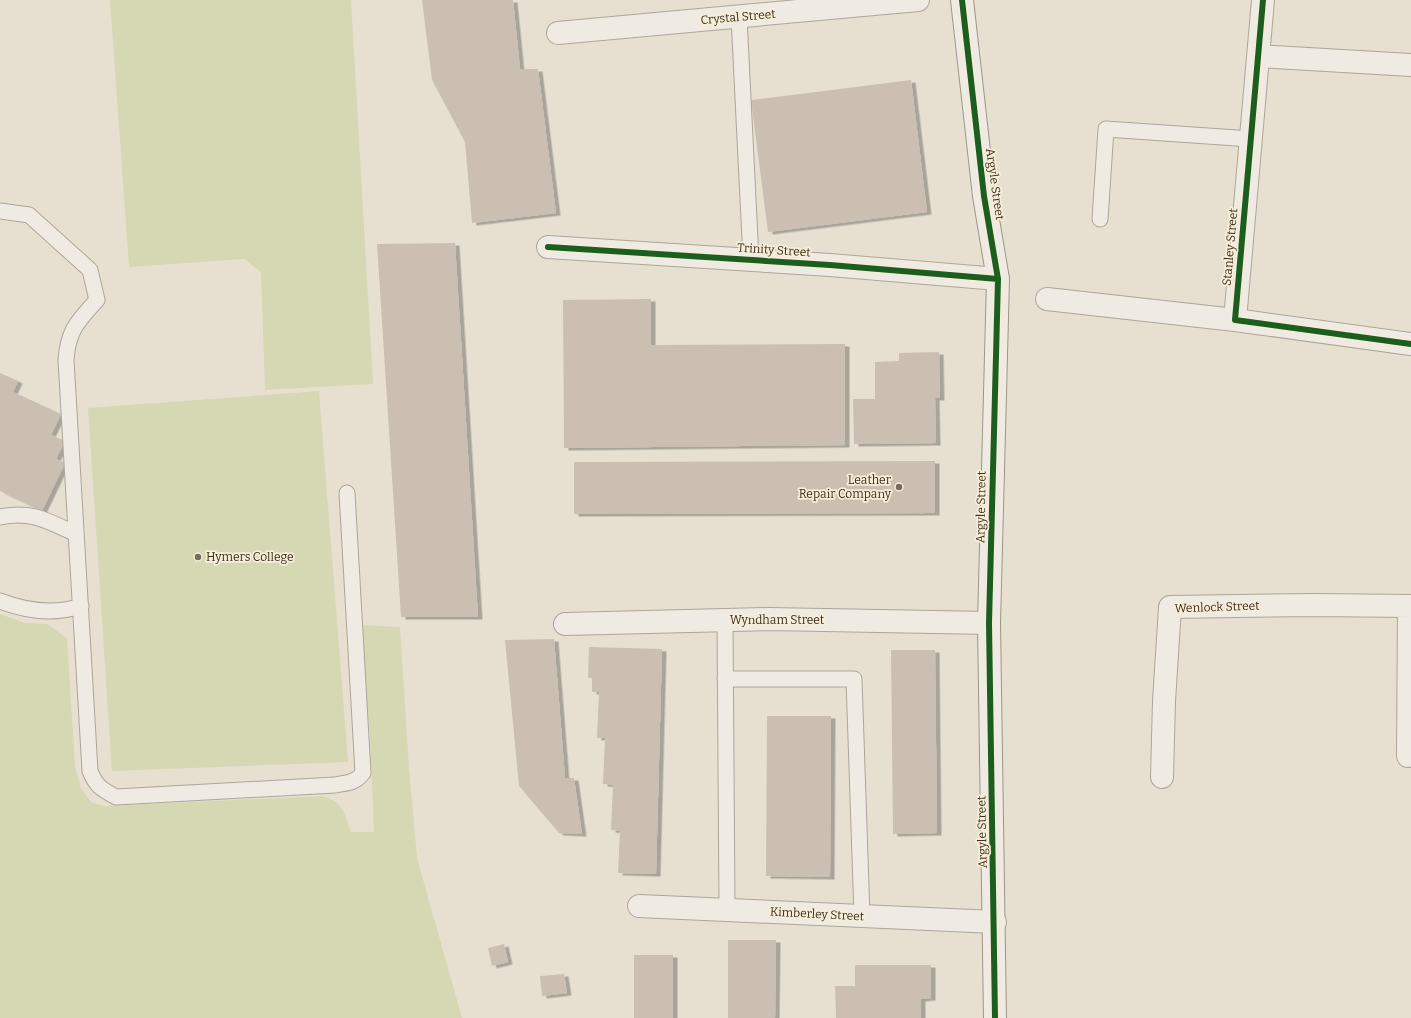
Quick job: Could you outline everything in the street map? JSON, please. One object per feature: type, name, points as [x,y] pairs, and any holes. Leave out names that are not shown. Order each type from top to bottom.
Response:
[{"type":"street","name":"Crystal Street","points":[[558,33],[918,0]]},
{"type":"street","name":"Argyle Street","points":[[962,0],[984,196],[998,279],[989,623],[995,922],[995,1018]]},
{"type":"street","name":"Stanley Street","points":[[1235,320],[1263,0]]},
{"type":"street","points":[[1258,56],[1411,65]]},
{"type":"street","name":"Trinity Street","points":[[548,247],[750,260],[998,279]]},
{"type":"street","points":[[1047,299],[1235,320],[1411,344]]},
{"type":"street","name":"Wenlock Street","points":[[1162,777],[1164,701],[1170,607],[1314,605],[1410,606],[1408,756]]},
{"type":"street","name":"Wyndham Street","points":[[565,624],[769,619],[989,623]]},
{"type":"street","name":"Kimberley Street","points":[[639,906],[995,922]]},
{"type":"lane","points":[[739,17],[750,260]]},
{"type":"lane","points":[[1100,219],[1106,129],[1251,139]]},
{"type":"lane","points":[[0,210],[29,215],[90,270],[97,300],[78,322],[68,342],[66,360],[90,771],[95,783],[102,790],[116,797],[350,782],[359,778],[363,772],[347,493]]},
{"type":"lane","points":[[0,517],[17,514],[42,519],[76,534]]},
{"type":"lane","points":[[0,601],[17,607],[42,611],[69,610],[80,606]]},
{"type":"lane","points":[[725,620],[727,910]]},
{"type":"lane","points":[[725,679],[854,679],[862,916]]},
{"type":"green space","points":[[110,0],[351,0],[373,384],[265,390],[261,272],[244,259],[129,267]]},
{"type":"green space","points":[[319,391],[348,762],[112,771],[88,408]]},
{"type":"green space","points":[[0,614],[25,623],[47,624],[67,638],[75,766],[81,788],[91,802],[104,806],[323,796],[339,805],[345,814],[351,832],[374,832],[370,735],[360,625],[400,627],[409,768],[417,858],[462,1018],[0,1018]]},
{"type":"building","points":[[422,0],[513,0],[520,69],[538,69],[556,213],[472,223],[465,142],[432,80]]},
{"type":"building","points":[[911,80],[927,212],[768,232],[751,100]]},
{"type":"building","points":[[455,243],[478,617],[401,617],[377,244]]},
{"type":"building","points":[[651,299],[651,345],[845,344],[845,445],[564,448],[563,300]]},
{"type":"building","points":[[939,352],[940,398],[935,398],[936,443],[854,444],[853,399],[875,399],[875,362],[899,361],[899,353]]},
{"type":"building","points":[[0,373],[18,381],[13,392],[61,414],[51,435],[65,441],[56,459],[65,463],[42,511],[0,491]]},
{"type":"building","points":[[935,461],[935,513],[574,514],[574,462]]},
{"type":"building","points":[[554,639],[565,778],[574,778],[582,834],[559,833],[519,786],[505,640]]},
{"type":"building","points":[[589,647],[662,649],[656,874],[618,873],[620,831],[611,830],[613,785],[603,784],[605,738],[597,738],[599,692],[592,692],[592,678],[588,678]]},
{"type":"building","points":[[891,650],[935,650],[937,833],[893,834]]},
{"type":"building","points":[[767,716],[831,716],[830,877],[766,876]]},
{"type":"building","points":[[728,940],[776,940],[775,1018],[728,1018]]},
{"type":"building","points":[[504,944],[508,962],[492,966],[488,948]]},
{"type":"building","points":[[634,955],[673,955],[673,1018],[634,1018]]},
{"type":"building","points":[[855,965],[931,965],[931,998],[921,999],[921,1018],[836,1018],[835,986],[855,986]]},
{"type":"building","points":[[564,974],[567,993],[542,996],[540,976]]},
{"type":"cycle path","points":[[962,0],[984,196],[998,279],[989,623],[995,1018]]},
{"type":"cycle path","points":[[1263,0],[1235,320],[1411,344]]},
{"type":"cycle path","points":[[548,247],[830,265],[998,279]]},
{"type":"place","name":"Leather Repair Company","points":[[899,487]]},
{"type":"place","name":"Hymers College","points":[[198,557]]}]
